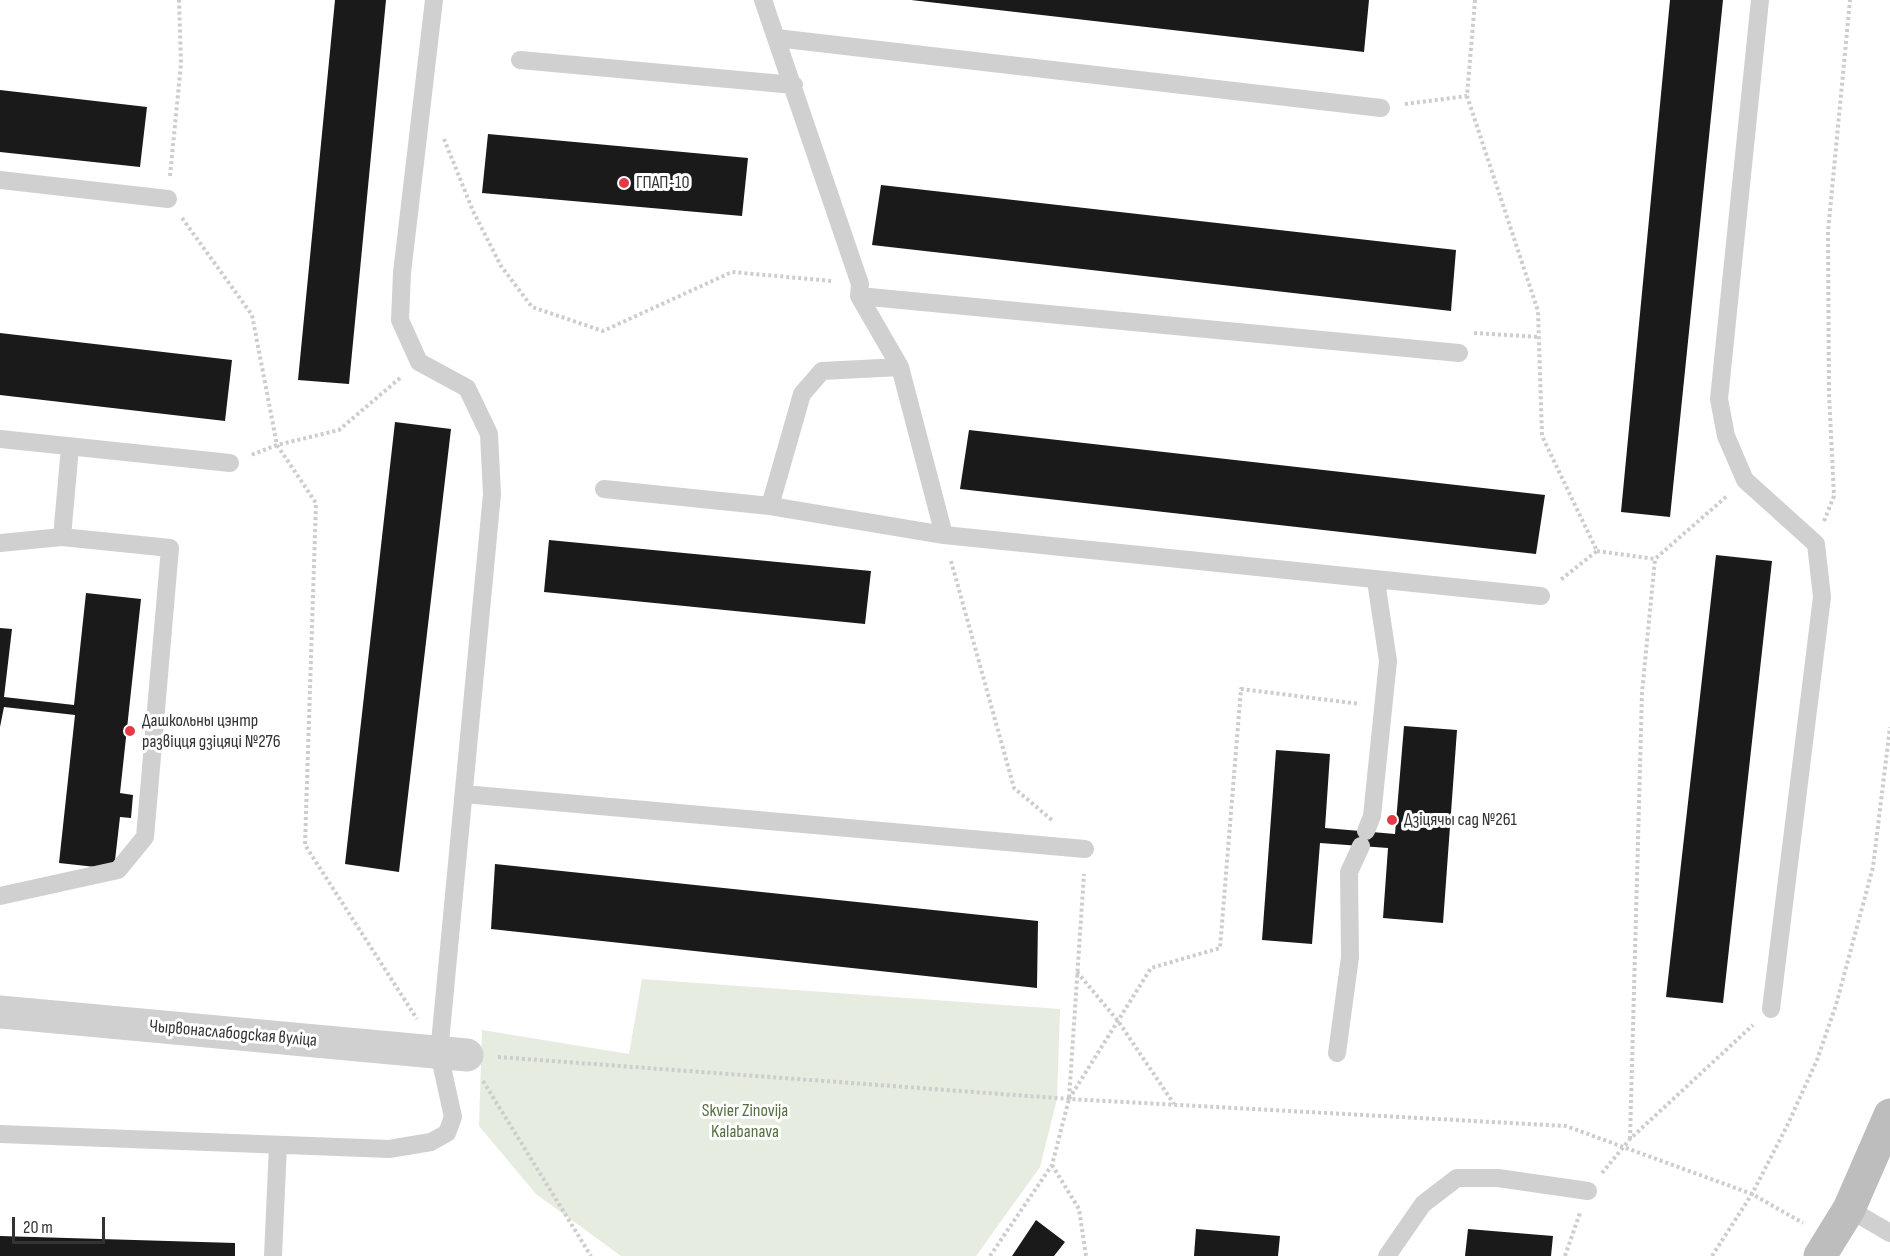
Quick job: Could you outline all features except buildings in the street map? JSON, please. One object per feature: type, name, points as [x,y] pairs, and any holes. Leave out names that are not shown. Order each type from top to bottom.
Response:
[{"type":"main road","points":[[1820,1256],[1849,1209],[1890,1115]]},
{"type":"street","name":"Чырвонаслабодская вуліца","points":[[0,1012],[453,1054]]},
{"type":"lane","points":[[0,1134],[389,1149],[431,1142],[447,1133],[453,1117],[453,1054],[464,794],[492,494],[489,434],[466,388],[419,362],[400,320],[402,273],[434,0]]},
{"type":"lane","points":[[763,0],[794,85],[860,290],[900,367],[945,536]]},
{"type":"lane","points":[[1760,0],[1719,399],[1726,436],[1745,480],[1816,544],[1822,597],[1771,1009]]},
{"type":"lane","points":[[776,38],[1381,108]]},
{"type":"lane","points":[[520,60],[794,85]]},
{"type":"lane","points":[[0,180],[168,199]]},
{"type":"lane","points":[[860,290],[1459,353]]},
{"type":"lane","points":[[770,506],[802,394],[822,371],[900,367]]},
{"type":"lane","points":[[0,439],[230,463]]},
{"type":"lane","points":[[62,537],[70,447]]},
{"type":"lane","points":[[604,489],[770,506],[945,536],[1541,596]]},
{"type":"lane","points":[[0,543],[62,537],[170,548],[145,837],[118,870],[0,896]]},
{"type":"lane","points":[[1337,1053],[1350,957],[1349,872],[1372,816],[1388,662],[1376,581]]},
{"type":"lane","points":[[464,794],[1085,849]]},
{"type":"lane","points":[[273,1256],[278,1144]]},
{"type":"lane","points":[[1387,1256],[1423,1204],[1457,1178],[1498,1178],[1588,1191]]},
{"type":"lane","points":[[1849,1209],[1890,1233]]},
{"type":"path","points":[[179,0],[181,64],[168,199],[252,315],[277,445],[316,503],[305,845],[453,1054],[591,1256]]},
{"type":"path","points":[[1475,0],[1467,96],[1538,311],[1542,436],[1597,551]]},
{"type":"path","points":[[1816,544],[1834,496],[1829,394],[1828,232],[1850,0]]},
{"type":"path","points":[[1381,108],[1467,96]]},
{"type":"path","points":[[422,98],[439,126],[473,211],[501,266],[532,307],[603,332],[732,272],[860,290]]},
{"type":"path","points":[[1459,353],[1461,332],[1539,337]]},
{"type":"path","points":[[230,463],[277,445],[339,430],[419,362]]},
{"type":"path","points":[[1630,1139],[1634,893],[1642,693],[1655,559],[1745,480]]},
{"type":"path","points":[[945,536],[1014,788],[1085,849],[1069,1099],[1052,1165],[990,1256]]},
{"type":"path","points":[[1541,596],[1597,551],[1655,559]]},
{"type":"path","points":[[1069,1099],[1151,968],[1220,948],[1241,689],[1383,707]]},
{"type":"path","points":[[1712,1256],[1752,1194],[1787,1126],[1817,1060],[1836,1005],[1874,867],[1890,728]]},
{"type":"path","points":[[1077,971],[1118,1021],[1174,1104]]},
{"type":"path","points":[[1565,1256],[1588,1191],[1622,1147],[1771,1009]]},
{"type":"path","points":[[453,1054],[1069,1099],[1566,1126],[1752,1194],[1804,1223]]},
{"type":"path","points":[[1052,1165],[1079,1209],[1086,1256]]},
{"type":"green space","name":"Skvier Zinovija Kalabanava","points":[[642,979],[1060,1009],[1057,1099],[1040,1167],[976,1256],[621,1256],[536,1194],[479,1126],[482,1030],[629,1054]]},
{"type":"place","name":"ГПАП-10","points":[[624,183]]},
{"type":"place","name":"Дашкольны цэнтр развіцця дзіцяці №276","points":[[130,731]]},
{"type":"place","name":"Дзіцячы сад №261","points":[[1392,820]]}]
